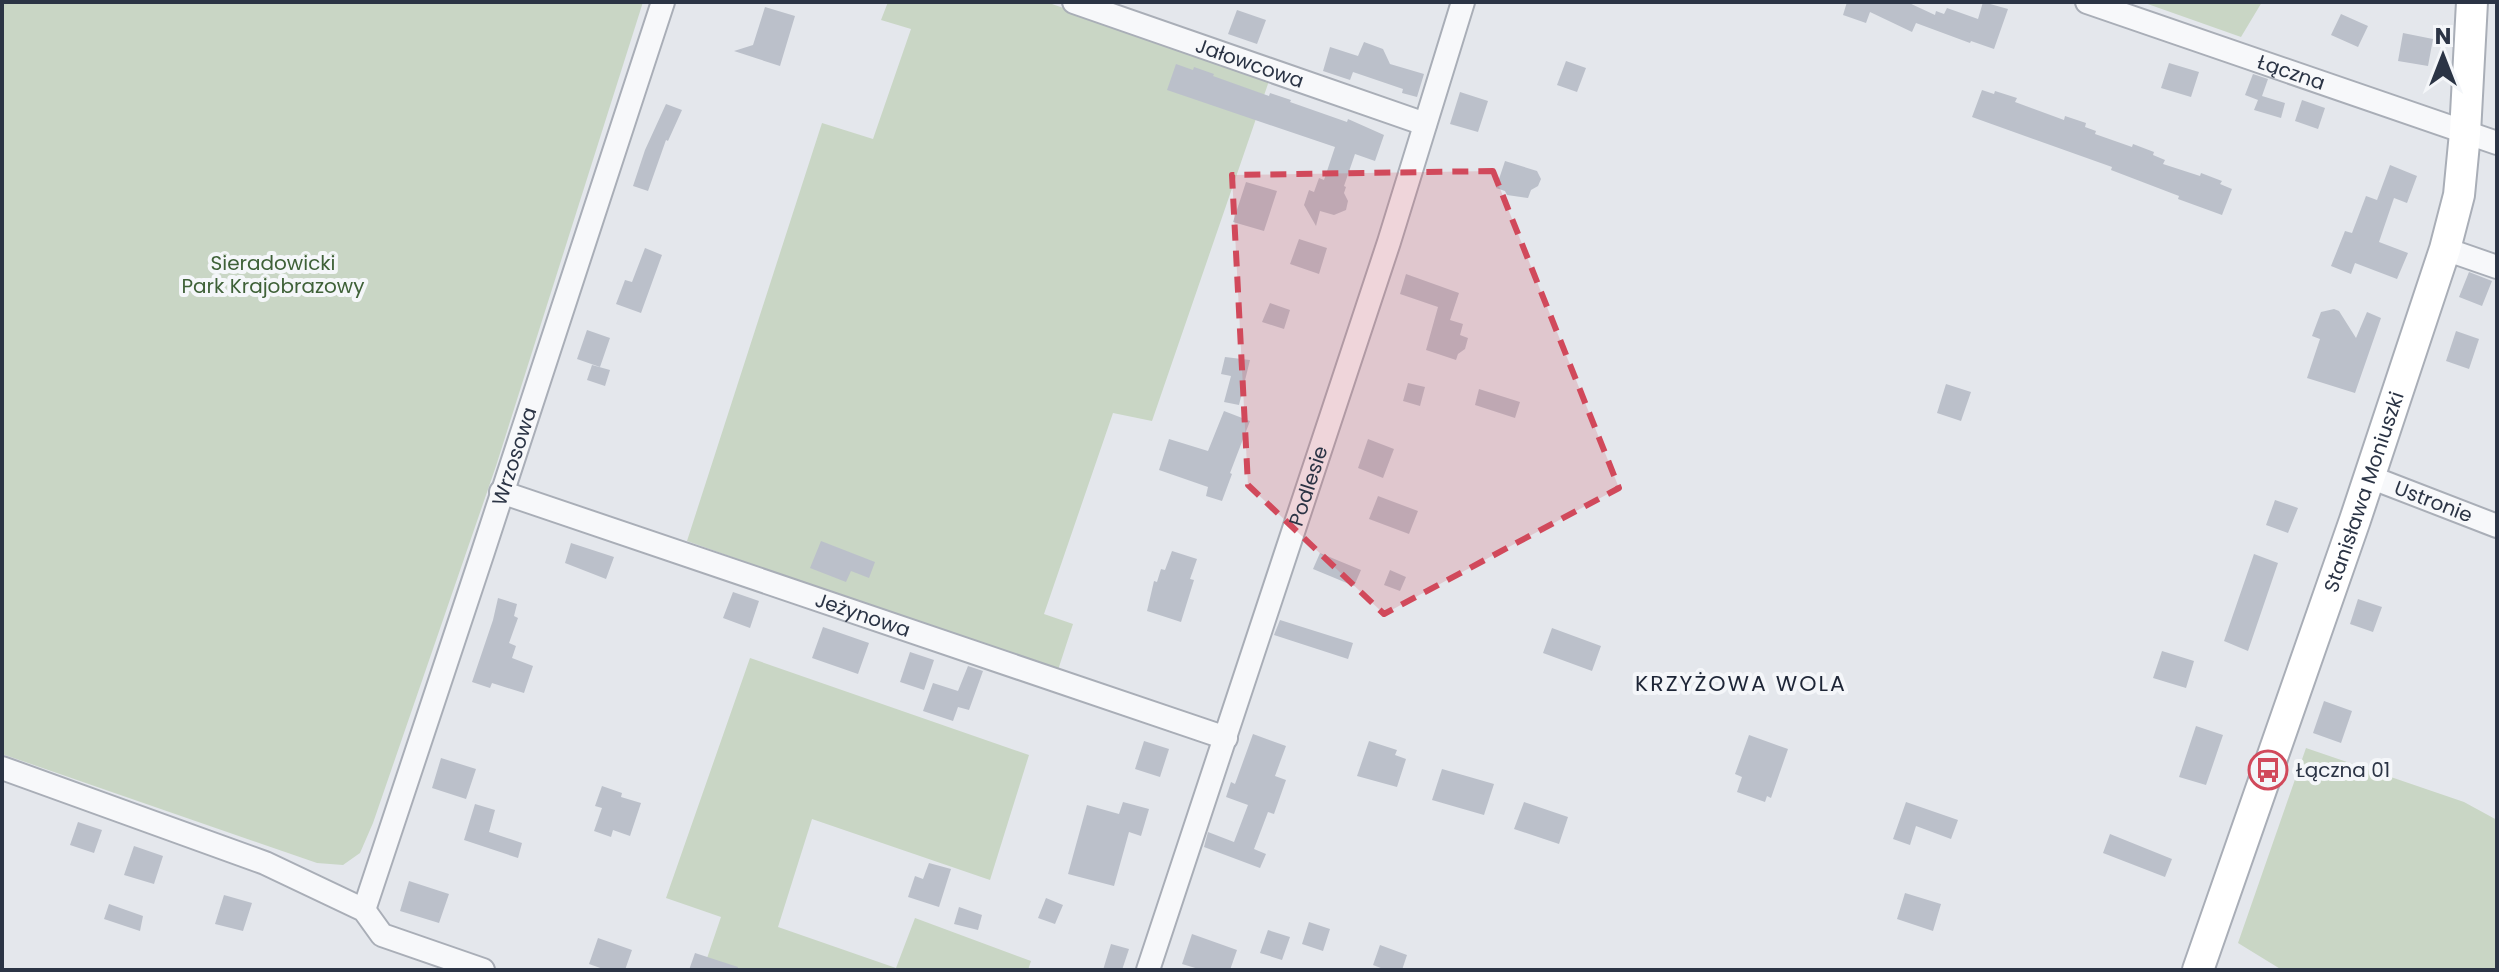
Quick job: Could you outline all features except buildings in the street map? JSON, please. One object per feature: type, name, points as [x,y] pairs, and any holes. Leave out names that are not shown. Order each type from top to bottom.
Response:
[{"type":"street","name":"Wrzosowa","points":[[364,910],[663,2]]},
{"type":"street","name":"Jałowcowa","points":[[1074,2],[1425,124]]},
{"type":"street","name":"Podlesie","points":[[1148,970],[1463,2]]},
{"type":"street","name":"Łączna","points":[[2087,2],[2497,143]]},
{"type":"street","name":"Stanisława Moniuszki","points":[[2198,970],[2370,477],[2445,249],[2459,195],[2472,2]]},
{"type":"street","points":[[2445,249],[2497,267]]},
{"type":"street","name":"Ustronie","points":[[2370,477],[2497,526]]},
{"type":"street","name":"Jeżynowa","points":[[501,492],[1226,738]]},
{"type":"street","points":[[2,768],[265,863],[364,910],[382,935],[483,970]]},
{"type":"highlighted area","points":[[1493,171],[1619,488],[1384,614],[1248,485],[1232,175]]},
{"type":"green space","name":"Sieradowicki Park Krajobrazowy","points":[[2,2],[643,2],[496,466],[373,823],[360,853],[343,865],[317,863],[2,754]]},
{"type":"green space","points":[[888,2],[1046,2],[1270,78],[1152,421],[1113,413],[1044,614],[1073,624],[1057,673],[687,541],[822,123],[873,139],[911,29],[881,20]]},
{"type":"green space","points":[[2142,2],[2262,2],[2241,37]]},
{"type":"green space","points":[[750,658],[1029,755],[990,880],[812,819],[778,927],[896,968],[915,918],[1031,961],[1028,970],[703,970],[721,917],[666,898]]},
{"type":"green space","points":[[2306,748],[2464,802],[2497,820],[2497,970],[2282,970],[2238,943]]},
{"type":"place","name":"Łączna 01","points":[[2268,770]]},
{"type":"district","name":"KRZYŻOWA WOLA","points":[[1741,683]]}]
